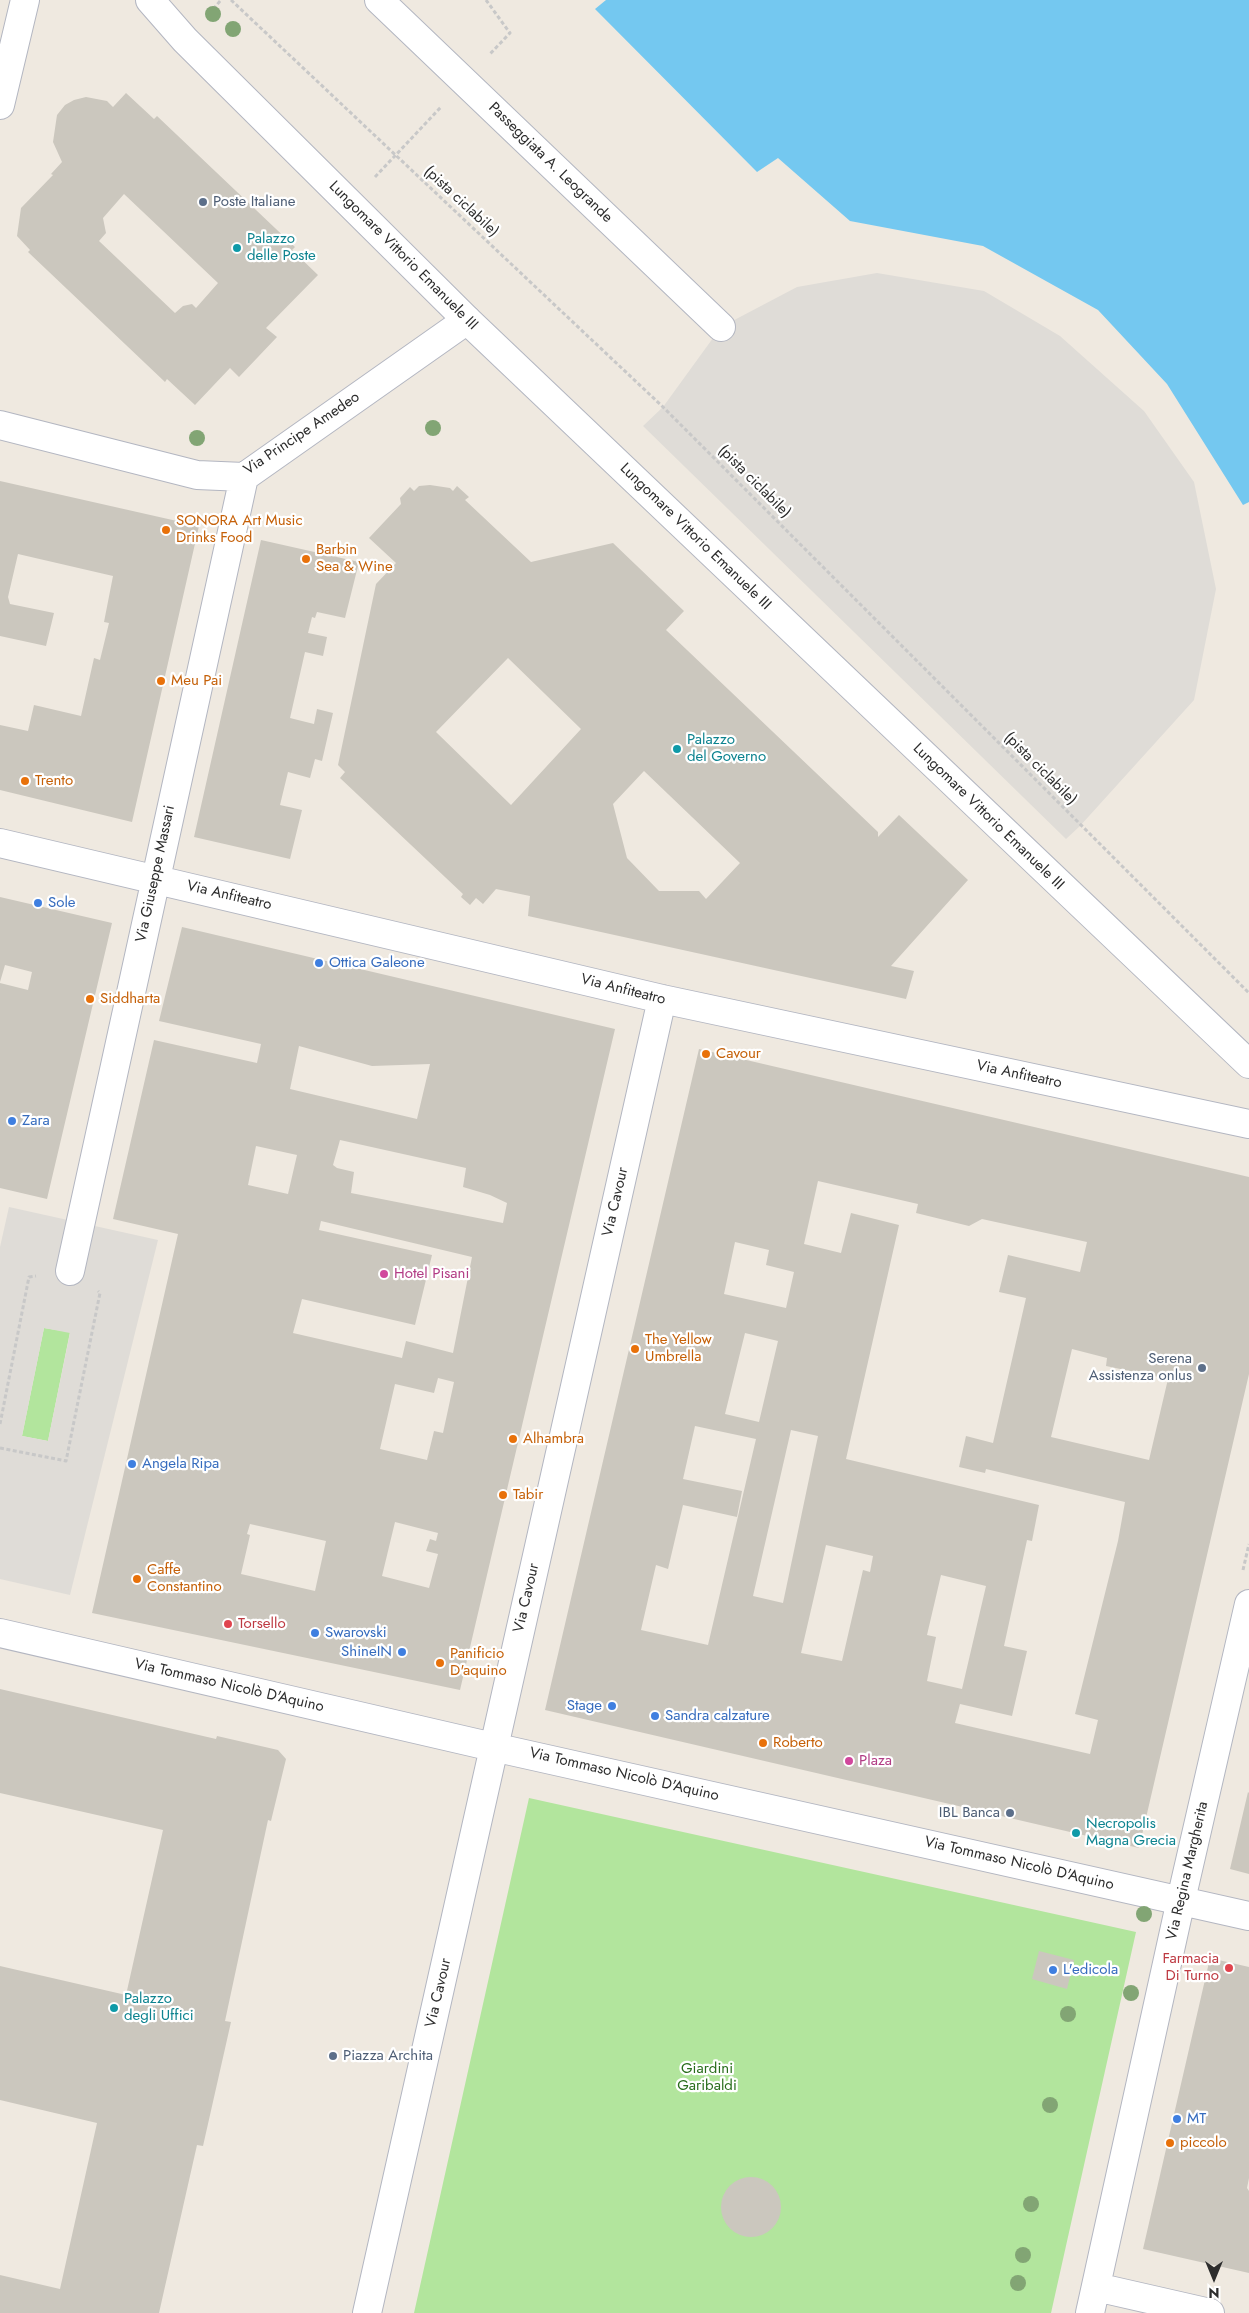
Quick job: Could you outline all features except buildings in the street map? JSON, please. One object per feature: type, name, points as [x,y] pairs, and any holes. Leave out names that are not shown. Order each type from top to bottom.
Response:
[{"type":"street","points":[[0,105],[25,0]]},
{"type":"street","name":"Lungomare Vittorio Emanuele III","points":[[150,0],[185,40],[468,320],[1249,1064]]},
{"type":"street","name":"Passeggiata A. Leogrande","points":[[379,0],[721,327]]},
{"type":"street","name":"Via Principe Amedeo","points":[[0,425],[197,475],[244,477],[468,320]]},
{"type":"street","name":"Via Giuseppe Massari","points":[[70,1271],[244,477]]},
{"type":"street","name":"Via Anfiteatro","points":[[0,843],[155,878],[662,1000],[1249,1124]]},
{"type":"street","name":"Via Cavour","points":[[366,2313],[662,1000]]},
{"type":"street","name":"Via Regina Margherita","points":[[1090,2313],[1181,1900],[1249,1604]]},
{"type":"street","name":"Via Tommaso Nicolò D'Aquino","points":[[0,1633],[494,1747],[1249,1916]]},
{"type":"street","points":[[1096,2287],[1210,2313]]},
{"type":"path","name":"(pista ciclabile)","points":[[231,0],[663,406],[1249,993]]},
{"type":"path","points":[[486,0],[510,33]]},
{"type":"path","points":[[350,202],[397,156],[464,81]]},
{"type":"path","points":[[0,1424],[29,1276],[70,1271],[100,1293],[66,1461],[0,1448]]},
{"type":"green space","points":[[44,1328],[70,1332],[48,1441],[22,1436]]},
{"type":"green space","name":"Giardini Garibaldi","points":[[529,1798],[1136,1932],[1051,2313],[414,2313]]},
{"type":"shaded area","points":[[877,273],[984,291],[1060,336],[1144,411],[1194,482],[1216,589],[1194,700],[1066,839],[643,426],[663,407],[721,327],[797,287]]},
{"type":"shaded area","points":[[9,1207],[158,1240],[70,1595],[0,1579],[0,1247]],"holes":[[[44,1328],[70,1333],[48,1441],[22,1436]]]},
{"type":"water","points":[[606,0],[1249,0],[1249,502],[1243,505],[1167,384],[1098,310],[983,246],[850,221],[778,158],[757,172],[595,9]]},
{"type":"place","name":"Poste Italiane","points":[[203,202]]},
{"type":"place","name":"Palazzo delle Poste","points":[[237,248]]},
{"type":"place","name":"SONORA Art Music Drinks Food","points":[[166,530]]},
{"type":"place","name":"Barbin Sea & Wine","points":[[306,559]]},
{"type":"place","name":"Meu Pai","points":[[161,681]]},
{"type":"place","name":"Palazzo del Governo","points":[[677,749]]},
{"type":"place","name":"Trento","points":[[25,781]]},
{"type":"place","name":"Sole","points":[[38,903]]},
{"type":"place","name":"Ottica Galeone","points":[[319,963]]},
{"type":"place","name":"Siddharta","points":[[90,999]]},
{"type":"place","name":"Cavour","points":[[706,1054]]},
{"type":"place","name":"Zara","points":[[12,1121]]},
{"type":"place","name":"Hotel Pisani","points":[[384,1274]]},
{"type":"place","name":"The Yellow Umbrella","points":[[635,1349]]},
{"type":"place","name":"Serena Assistenza onlus","points":[[1202,1368]]},
{"type":"place","name":"Alhambra","points":[[513,1439]]},
{"type":"place","name":"Angela Ripa","points":[[132,1464]]},
{"type":"place","name":"Tabir","points":[[503,1495]]},
{"type":"place","name":"Caffe Constantino","points":[[137,1579]]},
{"type":"place","name":"Torsello","points":[[228,1624]]},
{"type":"place","name":"Swarovski","points":[[315,1633]]},
{"type":"place","name":"ShineIN","points":[[402,1652]]},
{"type":"place","name":"Panificio D'aquino","points":[[440,1663]]},
{"type":"place","name":"Stage","points":[[612,1706]]},
{"type":"place","name":"Sandra calzature","points":[[655,1716]]},
{"type":"place","name":"Roberto","points":[[763,1743]]},
{"type":"place","name":"Plaza","points":[[849,1761]]},
{"type":"place","name":"IBL Banca","points":[[1010,1813]]},
{"type":"place","name":"Necropolis Magna Grecia","points":[[1076,1833]]},
{"type":"place","name":"Farmacia Di Turno","points":[[1229,1968]]},
{"type":"place","name":"L'edicola","points":[[1053,1970]]},
{"type":"place","name":"Palazzo degli Uffici","points":[[114,2008]]},
{"type":"place","name":"Piazza Archita","points":[[333,2056]]},
{"type":"place","name":"MT","points":[[1177,2119]]},
{"type":"place","name":"piccolo","points":[[1170,2143]]}]
